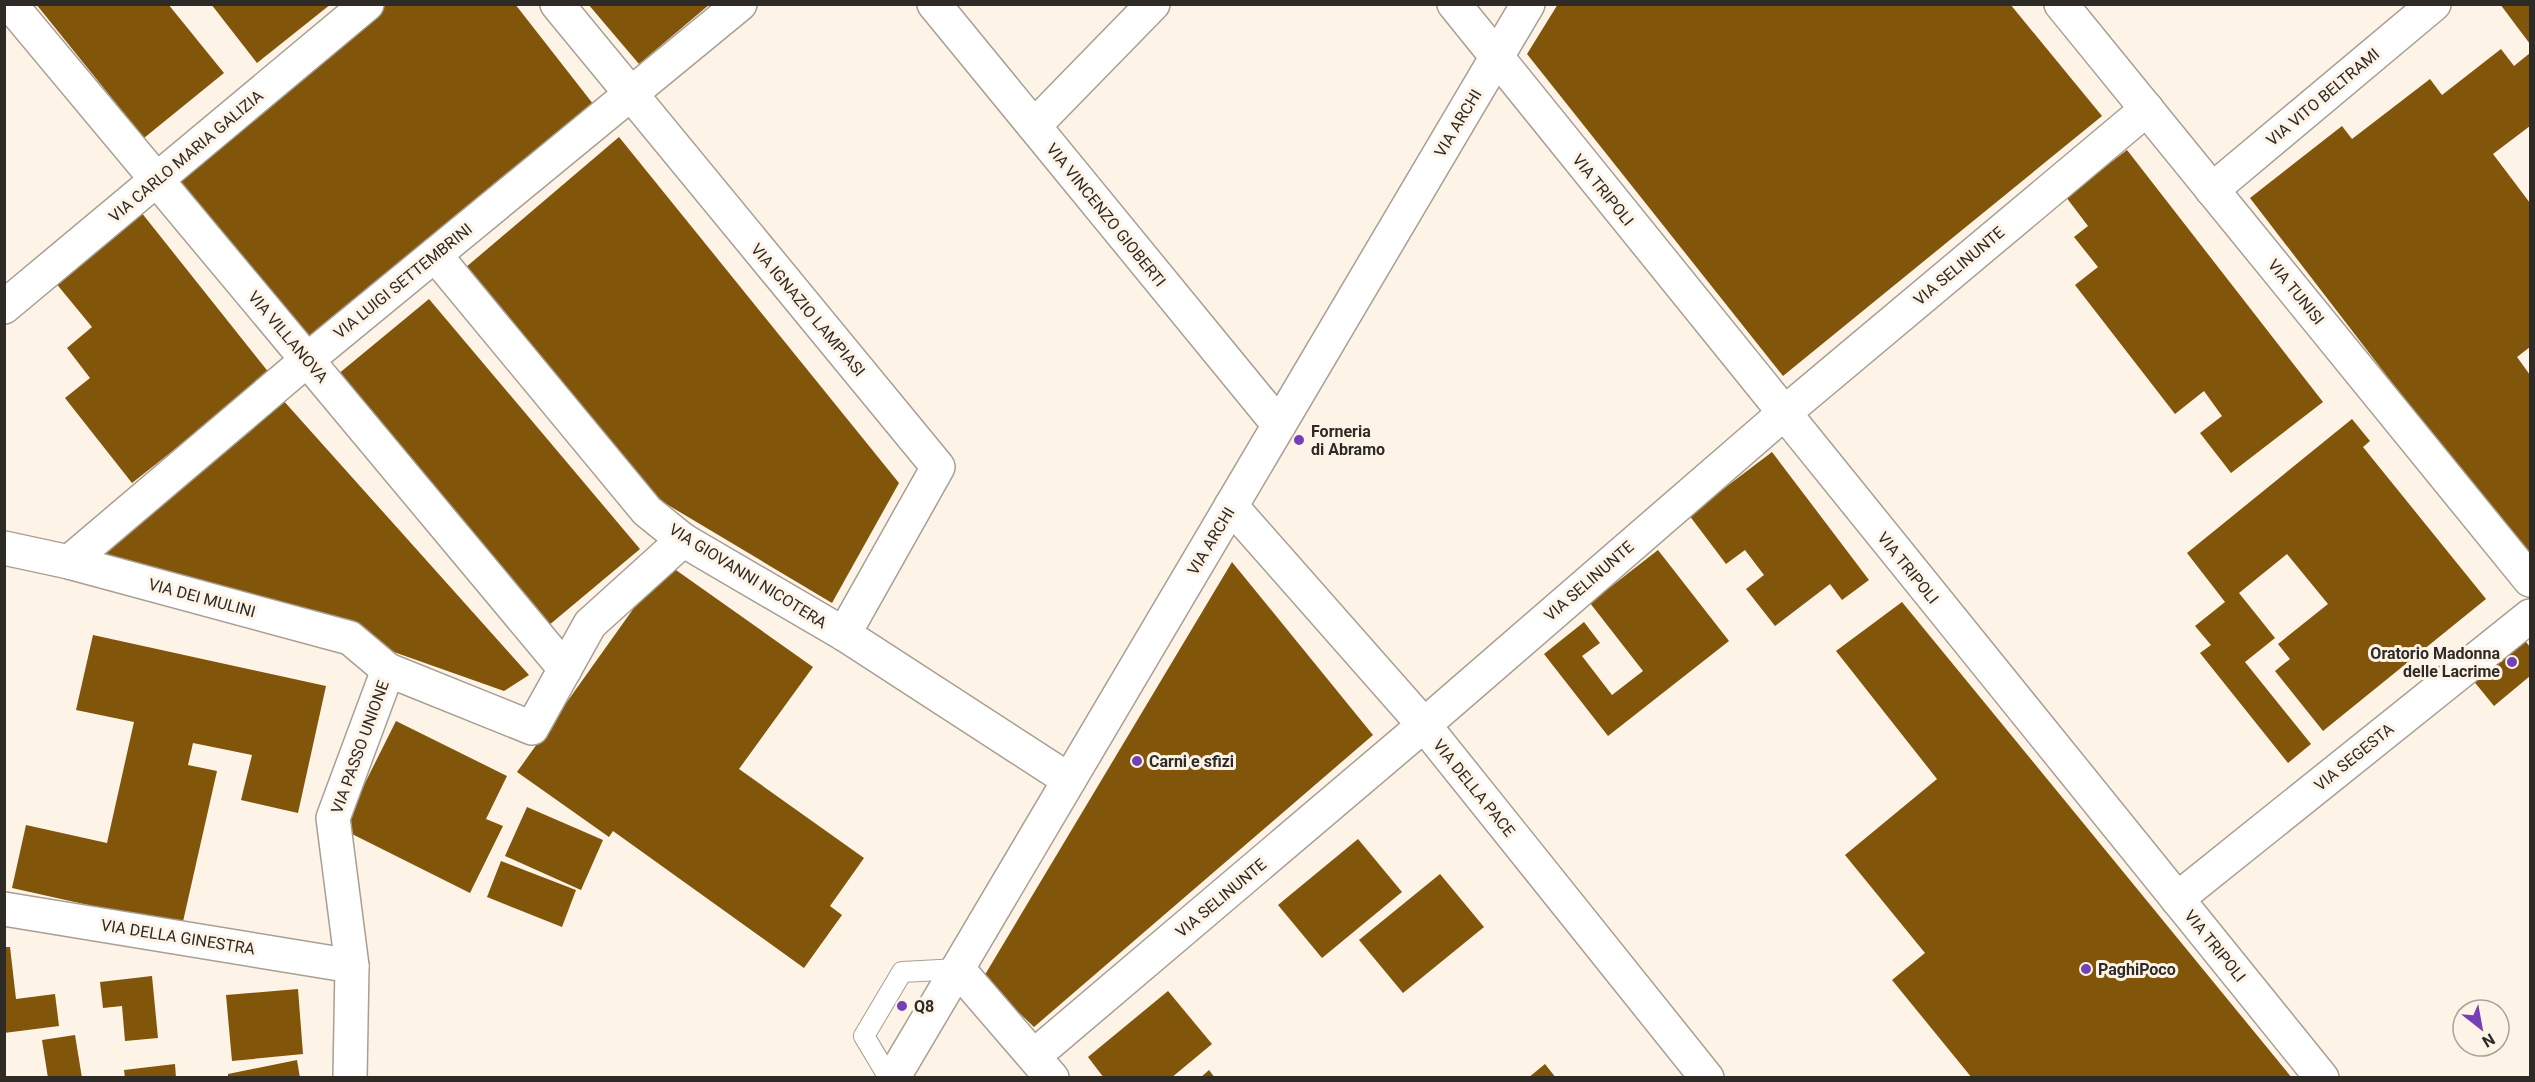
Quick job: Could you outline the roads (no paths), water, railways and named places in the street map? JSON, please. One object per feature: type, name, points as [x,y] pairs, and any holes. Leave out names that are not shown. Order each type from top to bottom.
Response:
[{"type":"street","name":"VIA VILLANOVA","points":[[10,4],[566,669]]},
{"type":"street","name":"VIA CARLO MARIA GALIZIA","points":[[4,307],[367,4]]},
{"type":"street","name":"VIA IGNAZIO LAMPIASI","points":[[557,4],[938,467],[844,634]]},
{"type":"street","name":"VIA LUIGI SETTEMBRINI","points":[[69,562],[307,360],[740,4]]},
{"type":"street","name":"VIA VINCENZO GIOBERTI","points":[[934,4],[1279,425]]},
{"type":"street","points":[[1034,126],[1153,4]]},
{"type":"street","name":"VIA TRIPOLI","points":[[1454,4],[1783,414],[2322,1077]]},
{"type":"street","name":"VIA ARCHI","points":[[891,1077],[958,969],[1528,4]]},
{"type":"street","name":"VIA VITO BELTRAMI","points":[[2212,190],[2434,4]]},
{"type":"street","name":"VIA TUNISI","points":[[2075,10],[2146,109],[2530,580]]},
{"type":"street","name":"VIA SELINUNTE","points":[[1043,1067],[1424,725],[1783,414],[2146,109]]},
{"type":"street","name":"VIA GIOVANNI NICOTERA","points":[[435,255],[647,511],[683,540],[844,634],[1069,780]]},
{"type":"street","name":"VIA DELLA PACE","points":[[1231,506],[1424,725],[1707,1077]]},
{"type":"street","name":"VIA PASSO UNIONE","points":[[350,1077],[352,966],[333,818],[388,670],[532,728],[590,624],[683,540]]},
{"type":"street","name":"VIA DEI MULINI","points":[[4,548],[69,562],[350,638],[388,670]]},
{"type":"street","name":"VIA SEGESTA","points":[[2177,898],[2530,616]]},
{"type":"street","name":"VIA DELLA GINESTRA","points":[[4,909],[352,966]]},
{"type":"street","points":[[958,969],[1043,1067]]},
{"type":"lane","points":[[891,1077],[864,1036],[902,972],[958,969]]},
{"type":"place","name":"Forneria di Abramo","points":[[1299,440]]},
{"type":"place","name":"Oratorio Madonna delle Lacrime","points":[[2512,662]]},
{"type":"place","name":"Carni e sfizi","points":[[1137,761]]},
{"type":"place","name":"PaghiPoco","points":[[2086,969]]},
{"type":"place","name":"Q8","points":[[902,1006]]}]
